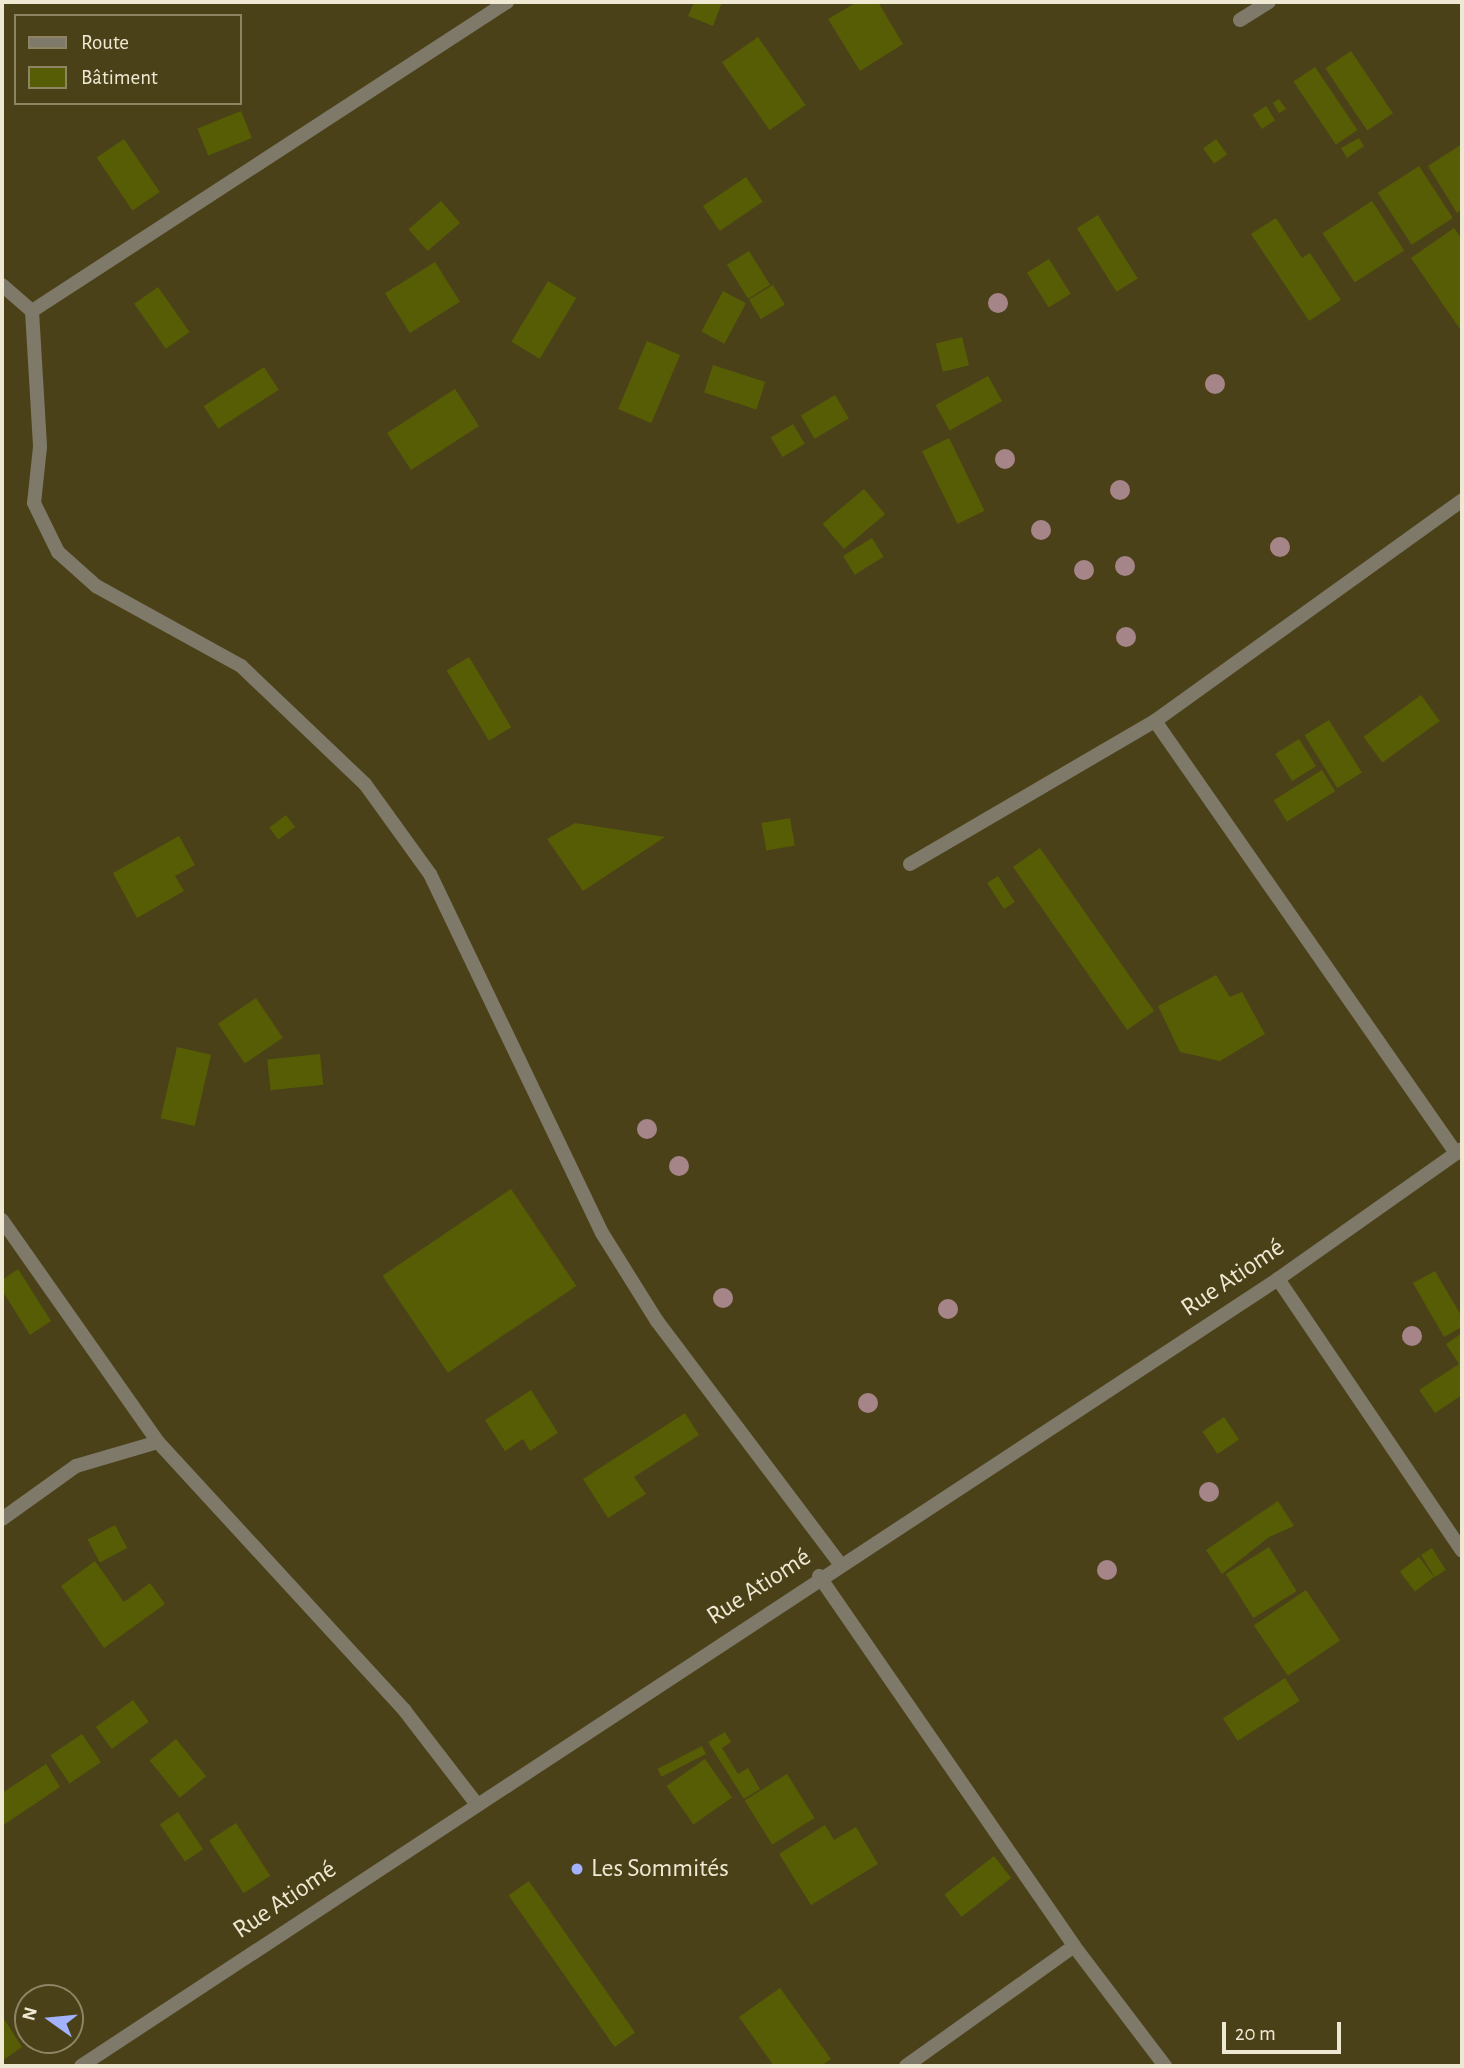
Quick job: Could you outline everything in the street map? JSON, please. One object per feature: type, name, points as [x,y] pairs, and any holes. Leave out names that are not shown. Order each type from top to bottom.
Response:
[{"type":"street","points":[[32,311],[507,2]]},
{"type":"street","points":[[1240,20],[1269,2]]},
{"type":"street","points":[[2,285],[32,311],[40,447],[34,503],[58,552],[96,586],[241,666],[365,784],[430,874],[602,1233],[657,1321],[841,1565]]},
{"type":"street","points":[[910,864],[1155,720],[1462,500]]},
{"type":"street","points":[[1155,720],[1459,1151]]},
{"type":"street","name":"Rue Atiomé","points":[[81,2066],[818,1576],[841,1565],[1278,1279],[1459,1151]]},
{"type":"street","points":[[2,1220],[158,1442],[405,1711],[475,1802]]},
{"type":"street","points":[[1278,1279],[1462,1551]]},
{"type":"street","points":[[2,1519],[76,1466],[158,1442]]},
{"type":"street","points":[[818,1576],[1074,1946],[1165,2066]]},
{"type":"street","points":[[906,2066],[1074,1946]]},
{"type":"building","points":[[694,2],[722,2],[713,26],[688,16]]},
{"type":"building","points":[[857,2],[878,2],[903,44],[860,71],[828,19]]},
{"type":"building","points":[[758,37],[806,105],[770,130],[722,62]]},
{"type":"building","points":[[1351,51],[1393,113],[1367,131],[1325,68]]},
{"type":"building","points":[[1315,67],[1357,130],[1336,145],[1293,82]]},
{"type":"building","points":[[1279,99],[1286,109],[1279,113],[1273,103]]},
{"type":"building","points":[[1266,106],[1275,120],[1262,129],[1253,115]]},
{"type":"building","points":[[241,111],[252,138],[208,155],[197,129]]},
{"type":"building","points":[[1359,138],[1364,146],[1347,158],[1341,148]]},
{"type":"building","points":[[124,139],[160,192],[132,211],[97,157]]},
{"type":"building","points":[[1216,139],[1227,154],[1214,164],[1203,148]]},
{"type":"building","points":[[1462,144],[1462,210],[1457,213],[1428,166]]},
{"type":"building","points":[[1419,166],[1453,218],[1412,245],[1378,193]]},
{"type":"building","points":[[746,177],[763,202],[720,231],[703,206]]},
{"type":"building","points":[[441,201],[460,223],[428,251],[409,229]]},
{"type":"building","points":[[1372,201],[1404,250],[1355,283],[1323,233]]},
{"type":"building","points":[[1098,215],[1138,279],[1117,292],[1077,228]]},
{"type":"building","points":[[1276,218],[1302,258],[1310,253],[1341,300],[1309,321],[1251,234]]},
{"type":"building","points":[[1454,228],[1462,239],[1462,332],[1411,258]]},
{"type":"building","points":[[749,251],[770,285],[748,299],[727,265]]},
{"type":"building","points":[[1049,259],[1071,294],[1049,308],[1027,273]]},
{"type":"building","points":[[435,262],[460,302],[410,333],[385,293]]},
{"type":"building","points":[[548,281],[576,298],[540,359],[511,342]]},
{"type":"building","points":[[773,285],[785,305],[761,319],[749,299]]},
{"type":"building","points":[[158,287],[190,332],[166,349],[134,304]]},
{"type":"building","points":[[723,291],[746,303],[724,344],[701,332]]},
{"type":"building","points":[[962,337],[969,365],[943,372],[936,344]]},
{"type":"building","points":[[647,341],[680,355],[651,423],[618,409]]},
{"type":"building","points":[[713,365],[765,382],[756,410],[704,393]]},
{"type":"building","points":[[264,367],[279,390],[218,429],[204,406]]},
{"type":"building","points":[[988,376],[1002,401],[950,430],[936,405]]},
{"type":"building","points":[[455,389],[479,426],[411,470],[387,433]]},
{"type":"building","points":[[835,395],[849,418],[815,439],[801,416]]},
{"type":"building","points":[[793,424],[805,444],[783,457],[771,437]]},
{"type":"building","points":[[949,438],[985,511],[958,524],[922,451]]},
{"type":"building","points":[[864,489],[885,514],[844,549],[823,524]]},
{"type":"building","points":[[872,538],[884,557],[855,575],[843,556]]},
{"type":"building","points":[[469,657],[511,727],[489,741],[447,670]]},
{"type":"building","points":[[1421,695],[1440,721],[1382,763],[1364,737]]},
{"type":"building","points":[[1329,720],[1362,773],[1337,788],[1304,735]]},
{"type":"building","points":[[1299,739],[1316,766],[1292,781],[1275,754]]},
{"type":"building","points":[[1322,770],[1335,791],[1287,821],[1274,800]]},
{"type":"building","points":[[286,815],[295,827],[278,840],[269,828]]},
{"type":"building","points":[[790,818],[795,846],[766,851],[761,823]]},
{"type":"building","points":[[575,823],[665,837],[583,891],[547,839]]},
{"type":"building","points":[[179,836],[195,865],[175,876],[184,891],[137,918],[113,873]]},
{"type":"building","points":[[1040,848],[1154,1011],[1127,1030],[1013,867]]},
{"type":"building","points":[[998,876],[1015,902],[1004,909],[987,883]]},
{"type":"building","points":[[1216,975],[1230,997],[1242,992],[1265,1034],[1220,1061],[1180,1052],[1158,1006]]},
{"type":"building","points":[[256,998],[283,1038],[245,1064],[218,1024]]},
{"type":"building","points":[[177,1047],[211,1055],[195,1126],[161,1118]]},
{"type":"building","points":[[320,1054],[323,1085],[271,1090],[267,1060]]},
{"type":"building","points":[[511,1189],[576,1286],[448,1373],[382,1276]]},
{"type":"building","points":[[18,1269],[51,1321],[30,1335],[2,1290],[2,1280]]},
{"type":"building","points":[[1435,1271],[1462,1317],[1462,1327],[1444,1337],[1413,1283]]},
{"type":"building","points":[[1462,1333],[1462,1395],[1435,1413],[1419,1390],[1459,1364],[1446,1344]]},
{"type":"building","points":[[531,1390],[558,1433],[530,1451],[523,1439],[505,1451],[485,1420]]},
{"type":"building","points":[[685,1413],[699,1435],[634,1477],[646,1494],[608,1518],[583,1479]]},
{"type":"building","points":[[1224,1417],[1239,1439],[1218,1454],[1202,1432]]},
{"type":"building","points":[[1278,1501],[1294,1526],[1269,1537],[1222,1574],[1206,1550]]},
{"type":"building","points":[[115,1525],[127,1548],[100,1563],[88,1540]]},
{"type":"building","points":[[1269,1547],[1297,1591],[1253,1618],[1226,1574]]},
{"type":"building","points":[[1432,1548],[1446,1570],[1435,1577],[1421,1555]]},
{"type":"building","points":[[1419,1557],[1434,1577],[1415,1591],[1400,1571]]},
{"type":"building","points":[[95,1561],[124,1602],[150,1583],[165,1604],[104,1648],[61,1586]]},
{"type":"building","points":[[1306,1590],[1340,1641],[1288,1676],[1254,1625]]},
{"type":"building","points":[[1285,1678],[1300,1701],[1238,1741],[1223,1718]]},
{"type":"building","points":[[133,1700],[149,1722],[112,1749],[96,1727]]},
{"type":"building","points":[[725,1732],[731,1742],[722,1748],[738,1774],[748,1768],[760,1789],[744,1799],[708,1742]]},
{"type":"building","points":[[82,1734],[101,1762],[70,1783],[50,1755]]},
{"type":"building","points":[[176,1739],[206,1776],[180,1798],[150,1760]]},
{"type":"building","points":[[702,1746],[706,1754],[662,1777],[657,1769]]},
{"type":"building","points":[[705,1759],[732,1798],[693,1824],[666,1786]]},
{"type":"building","points":[[46,1764],[60,1787],[2,1826],[2,1793]]},
{"type":"building","points":[[787,1774],[815,1818],[772,1845],[745,1800]]},
{"type":"building","points":[[178,1812],[203,1849],[185,1862],[160,1824]]},
{"type":"building","points":[[236,1823],[270,1876],[243,1893],[209,1840]]},
{"type":"building","points":[[825,1825],[834,1840],[856,1827],[878,1864],[811,1905],[779,1854]]},
{"type":"building","points":[[994,1856],[1011,1878],[962,1917],[944,1895]]},
{"type":"building","points":[[529,1881],[635,2033],[615,2047],[509,1895]]},
{"type":"building","points":[[780,1988],[831,2059],[821,2066],[774,2066],[739,2017]]},
{"type":"building","points":[[2,2016],[14,2035],[14,2053],[2,2061]]},
{"type":"place","name":"Les Sommités","points":[[577,1869]]}]
